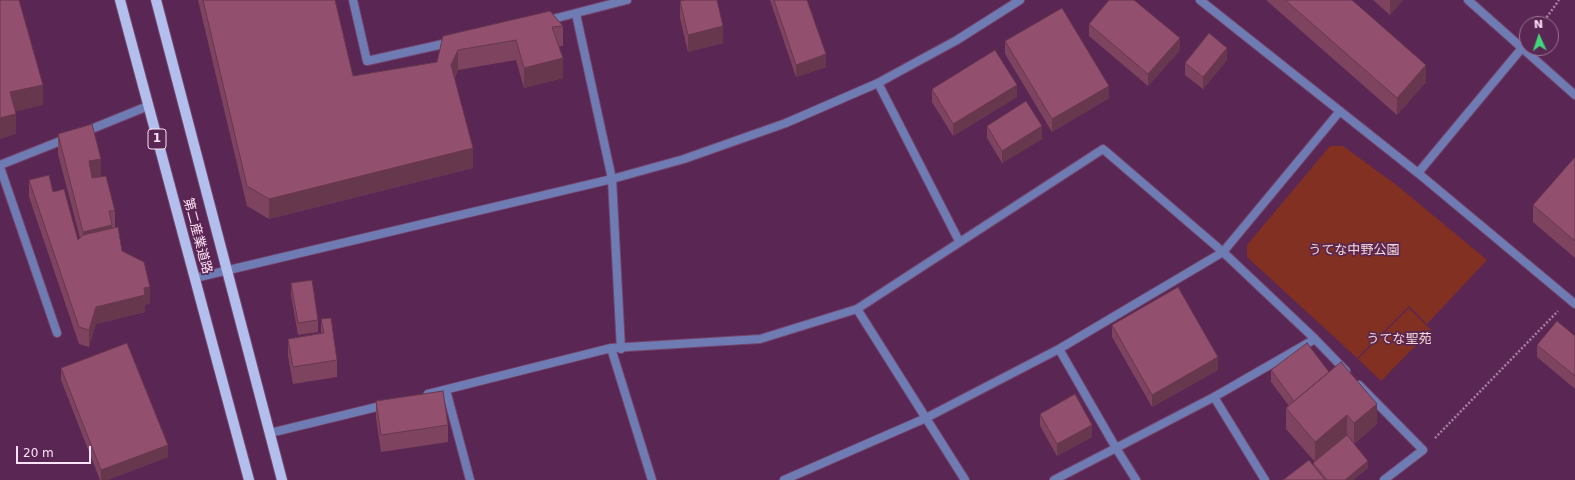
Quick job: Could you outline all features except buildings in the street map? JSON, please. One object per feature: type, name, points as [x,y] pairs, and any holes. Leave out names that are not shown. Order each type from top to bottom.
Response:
[{"type":"main road","name":"第二産業道路","points":[[120,0],[249,480]]},
{"type":"main road","name":"第二産業道路","points":[[156,0],[282,480]]},
{"type":"street","points":[[353,0],[367,61],[460,40]]},
{"type":"street","points":[[537,22],[576,14],[627,0]]},
{"type":"street","points":[[195,278],[612,179],[684,159],[786,123],[878,84],[957,40],[1020,0]]},
{"type":"street","points":[[1200,0],[1418,174],[1575,304]]},
{"type":"street","points":[[1468,0],[1519,45]]},
{"type":"street","points":[[576,14],[612,179],[621,349]]},
{"type":"street","points":[[1418,174],[1519,52]]},
{"type":"street","points":[[1531,56],[1575,95]]},
{"type":"street","points":[[878,84],[959,241]]},
{"type":"street","points":[[57,334],[0,166],[148,106]]},
{"type":"street","points":[[784,480],[926,418],[1059,349],[1224,252],[1340,111]]},
{"type":"street","points":[[423,396],[611,348],[621,349],[760,339],[857,309],[959,241],[1103,149],[1224,252],[1315,339],[1423,450],[1384,480]]},
{"type":"street","points":[[857,309],[965,480]]},
{"type":"street","points":[[1054,480],[1214,397],[1315,339]]},
{"type":"street","points":[[611,348],[652,480]]},
{"type":"street","points":[[1059,349],[1136,480]]},
{"type":"street","points":[[446,390],[470,480]]},
{"type":"street","points":[[1214,397],[1265,480]]},
{"type":"street","points":[[270,433],[393,403]]},
{"type":"path","points":[[1548,16],[1559,0]]},
{"type":"path","points":[[1423,450],[1554,316],[1568,298]]},
{"type":"green space","name":"うてな中野公園","points":[[1330,146],[1343,146],[1399,187],[1487,260],[1427,324],[1409,306],[1357,358],[1247,257],[1247,245]]},
{"type":"green space","name":"うてな聖苑","points":[[1409,308],[1431,330],[1381,381],[1358,359]]}]
